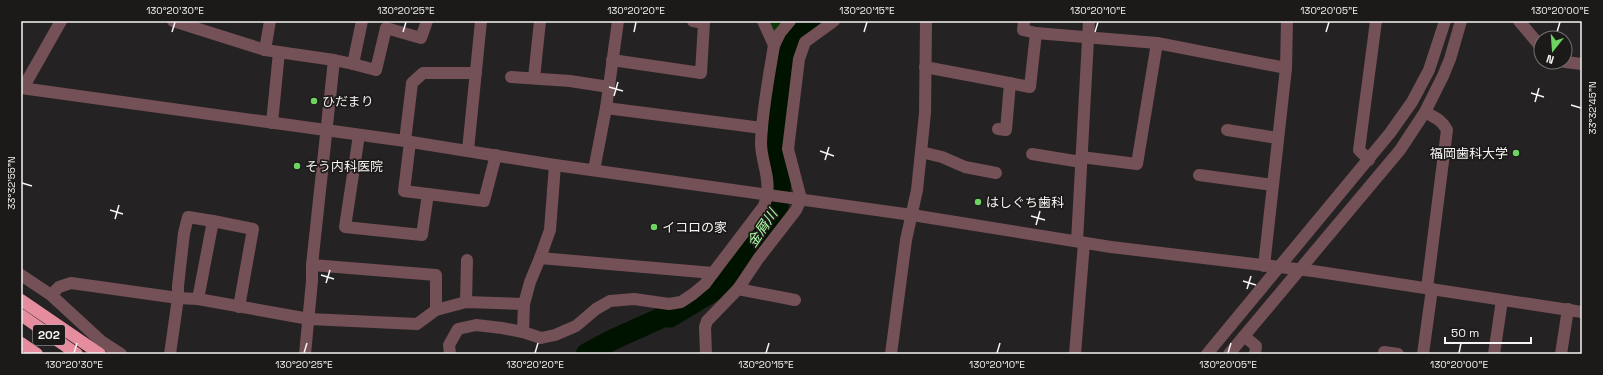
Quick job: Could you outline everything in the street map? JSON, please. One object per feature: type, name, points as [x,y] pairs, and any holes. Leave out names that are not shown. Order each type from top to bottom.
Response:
[{"type":"highway","points":[[21,300],[100,354]]},
{"type":"highway","name":"202","points":[[21,315],[77,354]]},
{"type":"highway","points":[[21,320],[72,354]]},
{"type":"highway","points":[[21,343],[37,354]]},
{"type":"highway","name":"202","points":[[21,348],[30,354]]},
{"type":"street","points":[[61,21],[22,88],[408,141],[555,165],[912,215],[1080,242],[1264,266],[1298,269],[1582,312]]},
{"type":"street","points":[[173,21],[265,50],[334,60],[376,70],[386,28],[421,38],[427,21]]},
{"type":"street","points":[[265,50],[270,21]]},
{"type":"street","points":[[353,64],[362,21]]},
{"type":"street","points":[[468,150],[481,21]]},
{"type":"street","points":[[534,78],[540,21]]},
{"type":"street","points":[[594,170],[606,108],[618,21]]},
{"type":"street","points":[[612,60],[701,73],[704,23],[693,21]]},
{"type":"street","points":[[763,21],[774,45]]},
{"type":"street","points":[[450,354],[449,345],[458,329],[476,325],[523,332],[541,338],[555,335],[576,326],[596,309],[610,301],[634,299],[669,304],[681,302],[705,284],[764,206],[767,194],[767,181],[762,156],[762,128],[774,45],[780,33],[790,21]]},
{"type":"street","points":[[706,354],[705,327],[707,321],[738,289],[758,259],[796,210],[801,199],[788,149],[799,58],[805,42],[834,21]]},
{"type":"street","points":[[891,354],[906,240],[917,190],[921,152],[925,113],[926,21]]},
{"type":"street","points":[[1024,21],[1023,30],[1036,33],[1157,43],[1286,68]]},
{"type":"street","points":[[1075,354],[1080,242],[1081,160],[1089,21]]},
{"type":"street","points":[[1264,266],[1286,68],[1287,21]]},
{"type":"street","points":[[1369,160],[1359,150],[1376,21]]},
{"type":"street","points":[[1207,354],[1369,160],[1412,102],[1429,70],[1445,21]]},
{"type":"street","points":[[1229,354],[1298,269],[1400,150],[1425,112],[1450,59],[1461,21]]},
{"type":"street","points":[[1519,21],[1533,38]]},
{"type":"street","points":[[925,67],[1030,87],[1036,33]]},
{"type":"street","points":[[1032,154],[1081,160],[1137,164],[1157,43]]},
{"type":"street","points":[[272,123],[279,52]]},
{"type":"street","points":[[305,354],[312,265],[334,60]]},
{"type":"street","points":[[476,73],[423,73],[412,83],[404,191],[484,201],[496,155]]},
{"type":"street","points":[[511,77],[570,81],[608,87]]},
{"type":"street","points":[[998,129],[1006,130],[1010,83]]},
{"type":"street","points":[[606,108],[762,128]]},
{"type":"street","points":[[1423,354],[1447,130],[1444,124],[1436,117],[1425,112]]},
{"type":"street","points":[[1226,130],[1278,138]]},
{"type":"street","points":[[359,135],[345,227],[422,235],[428,194]]},
{"type":"street","points":[[921,152],[942,156],[965,167],[996,173]]},
{"type":"street","points":[[523,332],[524,304],[530,282],[550,230],[555,165]]},
{"type":"street","points":[[1199,175],[1273,185]]},
{"type":"street","points":[[170,354],[178,298],[184,233],[188,217],[253,228],[239,306]]},
{"type":"street","points":[[198,299],[214,221]]},
{"type":"street","points":[[540,258],[712,273]]},
{"type":"street","points":[[466,302],[467,260]]},
{"type":"street","points":[[312,265],[436,275],[436,310]]},
{"type":"street","points":[[21,275],[51,295],[101,341],[121,354]]},
{"type":"street","points":[[51,295],[60,287],[71,283],[178,298],[198,299],[309,318],[417,324],[436,310],[466,302],[524,304]]},
{"type":"street","points":[[738,289],[795,300]]},
{"type":"street","points":[[1494,354],[1502,300]]},
{"type":"street","points":[[1561,354],[1568,310]]},
{"type":"street","points":[[1244,336],[1256,346],[1255,354]]},
{"type":"street","points":[[1384,354],[1384,352],[1398,354]]},
{"type":"green space","points":[[768,21],[786,21],[775,33]]},
{"type":"waterway","name":"金屑川","points":[[586,354],[612,340],[663,317],[670,317],[715,290],[759,237],[778,207],[781,180],[776,139],[787,59],[797,34],[813,21]]},
{"type":"place","name":"ひだまり","points":[[314,101]]},
{"type":"place","name":"福岡歯科大学","points":[[1516,153]]},
{"type":"place","name":"そう内科医院","points":[[297,166]]},
{"type":"place","name":"はしぐち歯科","points":[[978,202]]},
{"type":"place","name":"イコロの家","points":[[654,227]]}]
